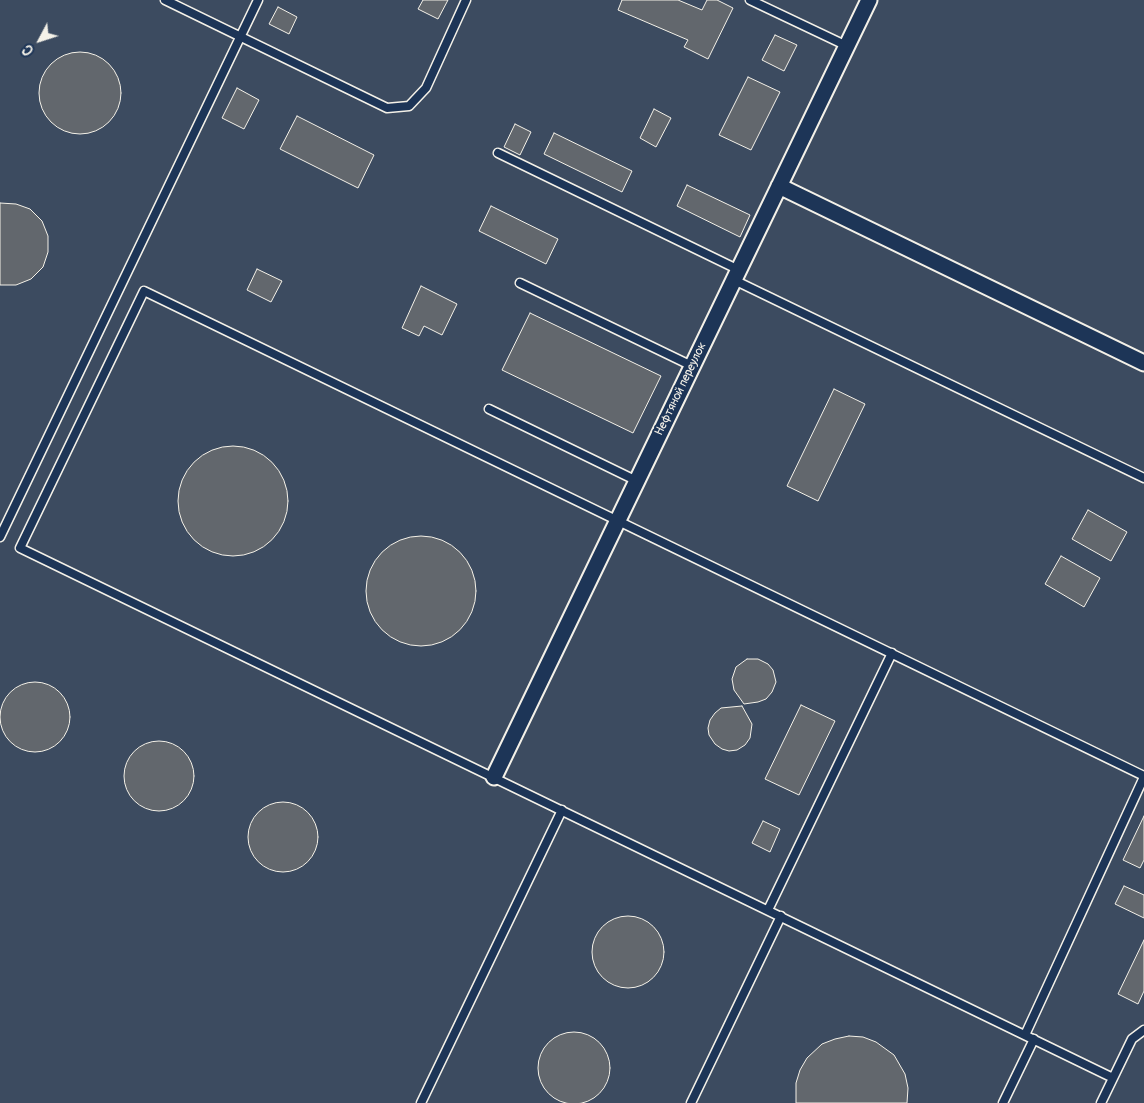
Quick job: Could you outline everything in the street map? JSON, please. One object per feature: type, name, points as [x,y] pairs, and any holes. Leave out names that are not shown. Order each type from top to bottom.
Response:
[{"type":"street","name":"Нефтяной переулок","points":[[494,778],[869,0]]},
{"type":"street","points":[[779,186],[1144,363]]},
{"type":"lane","points":[[165,0],[387,108],[409,106],[426,88],[466,0]]},
{"type":"lane","points":[[0,537],[258,0]]},
{"type":"lane","points":[[750,0],[847,46]]},
{"type":"lane","points":[[498,154],[1144,478]]},
{"type":"lane","points":[[520,283],[692,366]]},
{"type":"lane","points":[[1025,1035],[1144,776],[144,291],[20,548],[1113,1078]]},
{"type":"lane","points":[[488,409],[637,481]]},
{"type":"lane","points":[[768,910],[892,653]]},
{"type":"lane","points":[[421,1103],[562,810]]},
{"type":"lane","points":[[691,1103],[781,916]]},
{"type":"lane","points":[[1101,1103],[1132,1039],[1144,1030]]},
{"type":"lane","points":[[1003,1103],[1034,1039]]},
{"type":"shaded area","points":[[0,0],[1144,0],[1144,1103],[0,1103]]},
{"type":"building","points":[[423,0],[448,0],[438,19],[418,9]]},
{"type":"building","points":[[622,0],[678,0],[702,10],[707,0],[717,0],[733,8],[708,59],[684,47],[688,40],[618,10]]},
{"type":"building","points":[[278,7],[297,17],[289,34],[269,24]]},
{"type":"building","points":[[775,35],[797,45],[784,71],[762,60]]},
{"type":"building","points":[[72,52],[88,52],[103,59],[114,70],[121,85],[118,109],[109,122],[88,134],[72,134],[57,127],[46,116],[39,101],[39,85],[46,70],[57,59]]},
{"type":"building","points":[[748,77],[780,92],[751,150],[719,135]]},
{"type":"building","points":[[237,88],[259,100],[244,129],[222,118]]},
{"type":"building","points":[[654,109],[671,118],[656,147],[640,138]]},
{"type":"building","points":[[297,116],[374,155],[358,188],[280,149]]},
{"type":"building","points":[[515,124],[531,132],[520,155],[504,147]]},
{"type":"building","points":[[554,133],[632,171],[622,192],[544,154]]},
{"type":"building","points":[[687,185],[750,215],[740,237],[677,206]]},
{"type":"building","points":[[0,203],[16,204],[30,209],[42,221],[48,236],[48,252],[43,267],[31,279],[16,285],[0,285]]},
{"type":"building","points":[[491,206],[558,239],[546,264],[479,231]]},
{"type":"building","points":[[257,269],[282,281],[271,302],[247,290]]},
{"type":"building","points":[[421,286],[457,304],[442,335],[424,326],[419,336],[402,328]]},
{"type":"building","points":[[530,313],[661,376],[633,433],[502,370]]},
{"type":"building","points":[[834,389],[865,404],[818,501],[787,486]]},
{"type":"building","points":[[233,446],[254,450],[272,462],[284,480],[288,501],[284,522],[272,540],[254,552],[233,556],[212,552],[194,540],[182,522],[178,501],[182,480],[194,462],[212,450]]},
{"type":"building","points":[[1088,510],[1127,532],[1111,561],[1072,539]]},
{"type":"building","points":[[421,536],[442,540],[460,552],[472,570],[476,591],[472,612],[460,630],[442,642],[421,646],[400,642],[382,630],[370,612],[366,591],[370,570],[382,552],[400,540]]},
{"type":"building","points":[[1061,556],[1100,578],[1084,607],[1045,584]]},
{"type":"building","points":[[747,659],[758,659],[768,664],[773,670],[776,682],[772,692],[766,699],[744,704],[734,690],[732,679],[736,667]]},
{"type":"building","points":[[42,682],[55,688],[64,697],[68,703],[70,717],[68,731],[60,742],[49,750],[28,752],[21,750],[10,742],[2,731],[0,710],[2,703],[10,692],[21,684]]},
{"type":"building","points":[[801,705],[835,721],[799,795],[765,779]]},
{"type":"building","points":[[742,706],[752,724],[750,738],[745,745],[737,750],[729,751],[722,749],[715,744],[709,735],[710,720],[721,708]]},
{"type":"building","points":[[166,741],[179,747],[188,756],[192,762],[194,776],[192,790],[184,801],[173,809],[152,811],[145,809],[134,801],[126,790],[124,769],[126,762],[134,751],[145,743]]},
{"type":"building","points":[[290,802],[303,808],[312,817],[316,823],[318,837],[316,851],[308,862],[297,870],[276,872],[269,870],[258,862],[250,851],[248,830],[250,823],[258,812],[269,804]]},
{"type":"building","points":[[1144,816],[1144,860],[1140,868],[1123,860]]},
{"type":"building","points":[[763,821],[780,829],[770,852],[752,843]]},
{"type":"building","points":[[1124,886],[1144,895],[1144,918],[1115,904]]},
{"type":"building","points":[[621,916],[635,916],[654,926],[664,945],[664,959],[654,978],[635,988],[621,988],[602,978],[592,959],[592,945],[602,926]]},
{"type":"building","points":[[1144,940],[1144,991],[1138,1004],[1118,994]]},
{"type":"building","points":[[574,1032],[588,1035],[600,1042],[607,1054],[610,1068],[607,1082],[600,1094],[588,1101],[574,1104],[560,1101],[548,1094],[541,1082],[538,1068],[541,1054],[548,1042],[560,1035]]},
{"type":"building","points":[[849,1036],[863,1037],[876,1042],[894,1055],[905,1074],[908,1088],[907,1103],[796,1103],[796,1083],[800,1070],[807,1058],[822,1044]]}]
